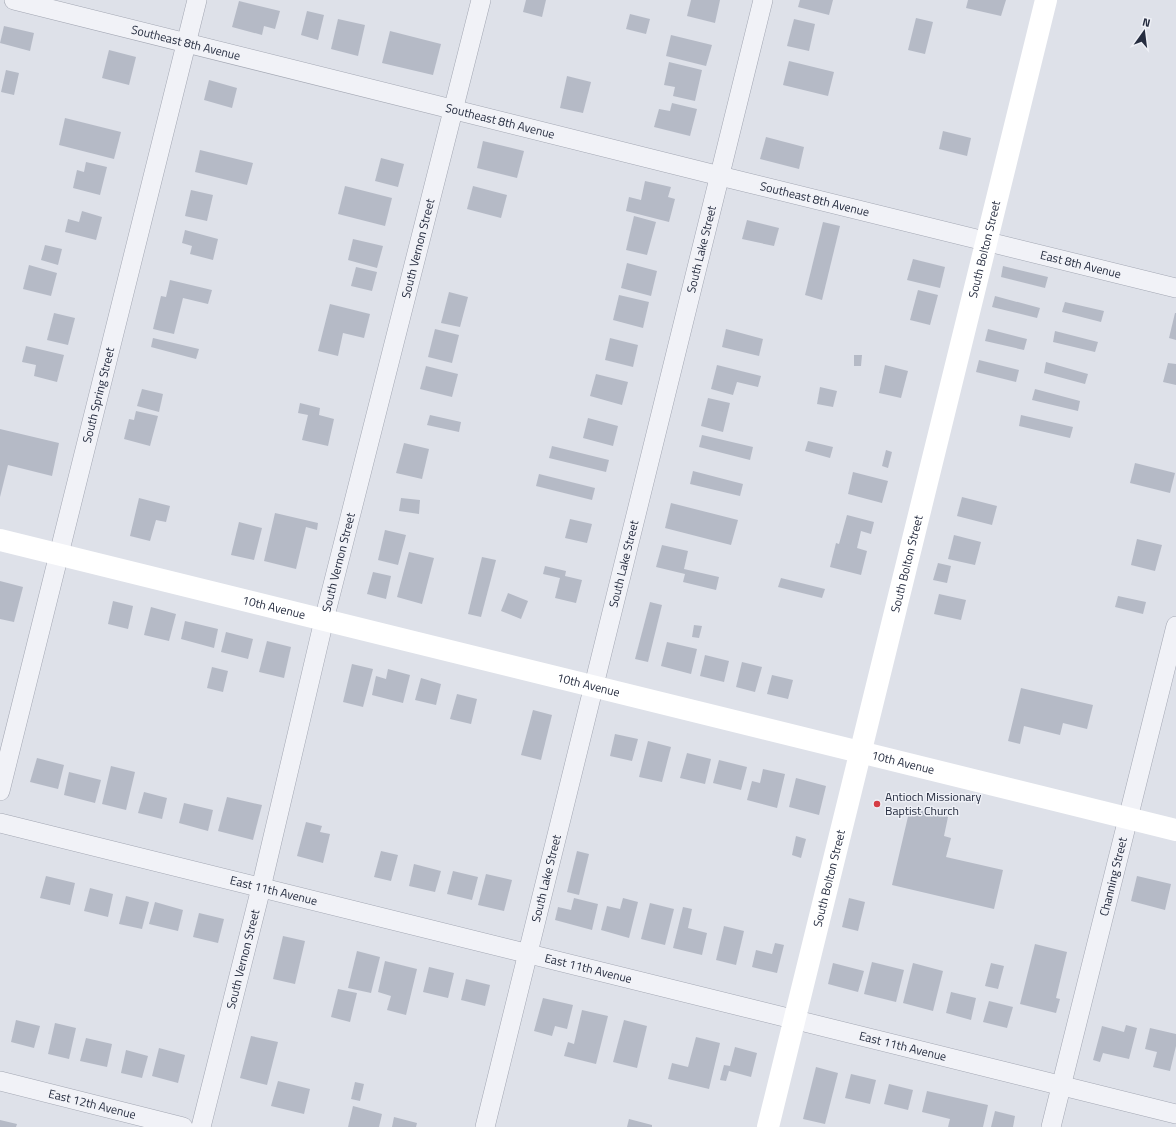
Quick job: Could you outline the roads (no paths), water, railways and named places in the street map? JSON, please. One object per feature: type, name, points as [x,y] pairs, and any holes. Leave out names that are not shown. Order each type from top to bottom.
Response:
[{"type":"main road","name":"South Bolton Street","points":[[768,1127],[1046,0]]},
{"type":"main road","name":"10th Avenue","points":[[0,540],[1176,830]]},
{"type":"street","name":"Southeast 8th Avenue","points":[[14,0],[986,241]]},
{"type":"street","name":"South Spring Street","points":[[0,791],[197,0]]},
{"type":"street","name":"South Vernon Street","points":[[201,1127],[261,888],[324,620],[480,0]]},
{"type":"street","name":"South Lake Street","points":[[484,1127],[763,0]]},
{"type":"street","name":"East 8th Avenue","points":[[986,241],[1176,288]]},
{"type":"street","name":"Channing Street","points":[[1051,1127],[1176,626]]},
{"type":"street","name":"East 11th Avenue","points":[[0,823],[527,952],[794,1020],[1176,1114]]},
{"type":"street","name":"East 12th Avenue","points":[[0,1081],[183,1127]]},
{"type":"place","name":"Antioch Missionary Baptist Church","points":[[877,804]]}]
